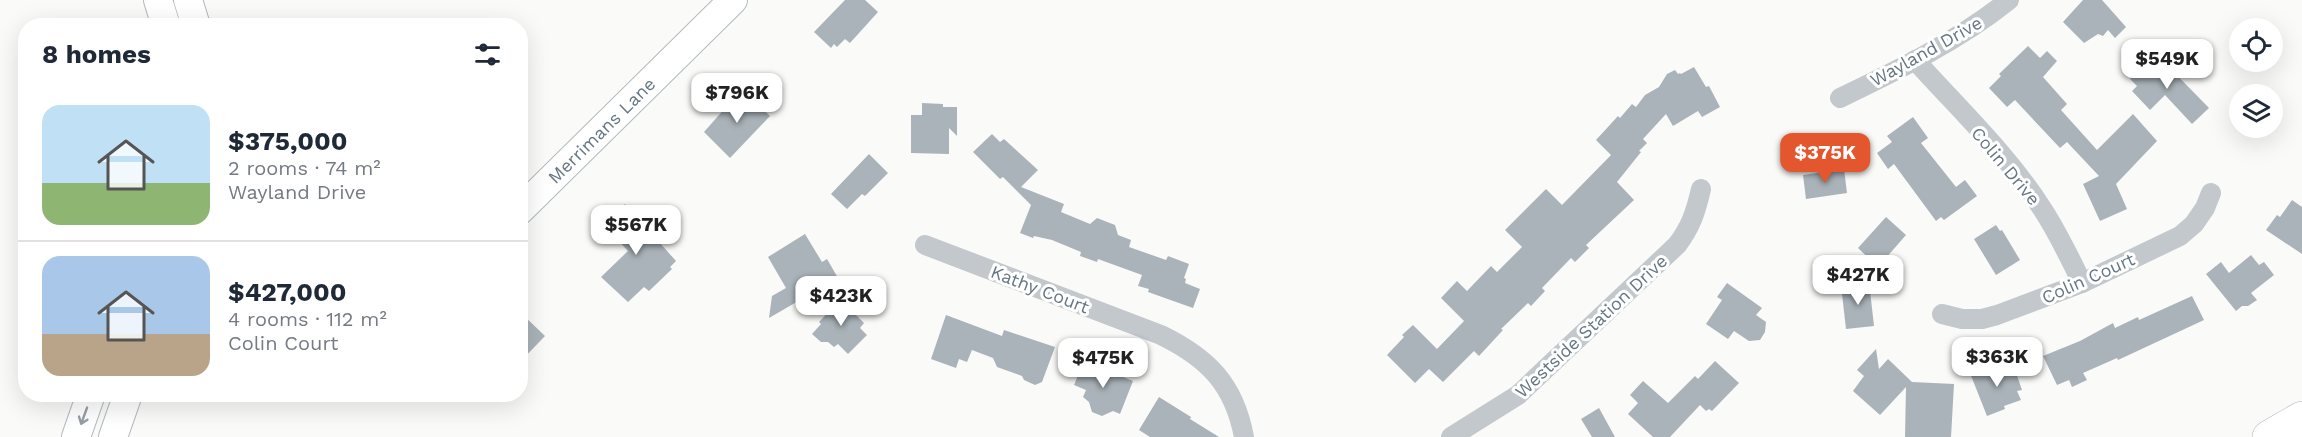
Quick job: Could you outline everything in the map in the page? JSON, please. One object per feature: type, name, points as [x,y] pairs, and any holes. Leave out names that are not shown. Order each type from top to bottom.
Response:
[{"type":"highway","points":[[2269,437],[2302,418]]},
{"type":"main road","points":[[158,0],[164,18]]},
{"type":"main road","points":[[188,0],[194,18]]},
{"type":"main road","name":"Merrimans Lane","points":[[528,202],[733,0]]},
{"type":"main road","points":[[76,437],[88,402]]},
{"type":"main road","points":[[113,437],[125,402]]},
{"type":"street","name":"Wayland Drive","points":[[1840,98],[1915,60],[1987,17],[2009,0]]},
{"type":"street","name":"Colin Drive","points":[[1915,60],[2014,171],[2042,208],[2066,249],[2082,283]]},
{"type":"street","name":"Westside Station Drive","points":[[1451,437],[1518,395],[1677,245],[1695,218],[1701,189]]},
{"type":"street","name":"Colin Court","points":[[1942,314],[1962,319],[1982,319],[2082,283],[2180,236],[2194,224],[2205,208],[2211,193]]},
{"type":"street","name":"Kathy Court","points":[[924,245],[1161,335],[1183,346],[1199,357],[1227,387],[1235,402],[1244,437]]},
{"type":"building","points":[[845,0],[865,0],[878,12],[850,43],[845,39],[837,47],[834,44],[831,48],[814,32]]},
{"type":"building","points":[[2083,0],[2102,0],[2126,27],[2115,38],[2108,30],[2103,36],[2098,34],[2084,43],[2063,22]]},
{"type":"building","points":[[2028,46],[2040,58],[2047,51],[2057,61],[2043,77],[2067,104],[2061,110],[2097,150],[2133,114],[2157,141],[2116,184],[2127,209],[2100,221],[2083,184],[2099,176],[2067,142],[2060,148],[2015,100],[2007,107],[1989,88],[2001,76],[1999,74]]},
{"type":"building","points":[[2162,60],[2209,108],[2192,124],[2165,95],[2150,110],[2132,91],[2137,86],[2130,79],[2148,62]]},
{"type":"building","points":[[1694,67],[1706,87],[1709,86],[1720,107],[1702,117],[1698,111],[1673,126],[1666,114],[1643,139],[1647,143],[1617,182],[1634,200],[1586,245],[1589,248],[1575,262],[1571,258],[1542,288],[1545,291],[1531,306],[1528,303],[1501,329],[1503,330],[1479,356],[1474,351],[1443,382],[1429,369],[1415,383],[1387,355],[1404,337],[1402,335],[1413,325],[1437,349],[1464,321],[1441,298],[1457,281],[1467,291],[1491,266],[1497,272],[1522,247],[1505,230],[1546,189],[1562,205],[1611,155],[1596,140],[1618,116],[1620,118],[1632,104],[1636,107],[1645,95],[1659,87],[1667,74],[1675,70],[1681,74]]},
{"type":"building","points":[[742,89],[770,116],[730,158],[704,132]]},
{"type":"building","points":[[922,103],[957,107],[957,136],[949,128],[949,154],[911,153],[911,115],[922,115]]},
{"type":"building","points":[[1913,117],[1928,138],[1921,143],[1956,187],[1965,180],[1977,196],[1944,220],[1941,217],[1936,221],[1894,164],[1888,169],[1877,153],[1892,142],[1887,136]]},
{"type":"building","points":[[992,134],[1000,142],[1004,139],[1038,170],[1021,187],[1064,204],[1061,212],[1090,224],[1097,218],[1115,225],[1118,235],[1131,240],[1129,247],[1166,260],[1168,256],[1189,264],[1184,278],[1185,283],[1200,289],[1193,308],[1148,292],[1149,289],[1138,286],[1142,275],[1098,259],[1097,262],[1080,256],[1081,252],[1052,240],[1034,236],[1033,238],[1020,233],[1031,205],[973,152]]},
{"type":"building","points":[[869,154],[888,173],[865,196],[862,194],[847,209],[831,194]]},
{"type":"building","points":[[1844,169],[1847,193],[1806,199],[1803,175]]},
{"type":"building","points":[[2292,200],[2302,207],[2302,254],[2266,230],[2277,215],[2280,217]]},
{"type":"building","points":[[625,204],[676,261],[670,267],[672,269],[649,291],[644,287],[628,302],[601,277],[628,251],[604,225]]},
{"type":"building","points":[[1886,217],[1906,235],[1878,267],[1858,248]]},
{"type":"building","points":[[1996,225],[2000,231],[2002,230],[2020,260],[1996,275],[1974,239]]},
{"type":"building","points":[[805,234],[822,262],[827,259],[838,278],[769,318],[772,296],[786,288],[768,257]]},
{"type":"building","points":[[2251,255],[2259,265],[2264,262],[2274,275],[2251,293],[2257,300],[2236,311],[2206,274],[2221,262],[2229,273]]},
{"type":"building","points":[[1869,282],[1874,326],[1846,329],[1841,285]]},
{"type":"building","points":[[1727,283],[1762,308],[1756,315],[1766,322],[1765,332],[1760,340],[1749,341],[1734,331],[1728,339],[1706,324],[1722,300],[1717,297]]},
{"type":"building","points":[[2192,296],[2204,320],[2118,360],[2117,358],[2083,373],[2087,380],[2072,387],[2069,380],[2057,385],[2043,356],[2080,341],[2113,323],[2115,328],[2138,317],[2139,320]]},
{"type":"building","points":[[842,298],[857,312],[855,314],[864,323],[860,328],[867,335],[848,354],[838,344],[834,347],[828,342],[821,342],[812,334],[821,324],[819,322]]},
{"type":"building","points":[[946,315],[1002,336],[1004,330],[1055,347],[1042,382],[1035,385],[1024,380],[1022,376],[997,367],[993,358],[972,350],[967,362],[959,359],[956,368],[931,359]]},
{"type":"building","points":[[528,320],[545,336],[528,354]]},
{"type":"building","points":[[1876,349],[1879,369],[1888,359],[1912,382],[1954,384],[1951,437],[1905,437],[1906,387],[1880,415],[1853,391],[1864,376],[1857,370]]},
{"type":"building","points":[[1084,361],[1133,381],[1120,414],[1113,411],[1102,416],[1092,412],[1089,402],[1083,397],[1086,390],[1074,385]]},
{"type":"building","points":[[1715,361],[1739,383],[1712,411],[1709,409],[1706,411],[1700,405],[1670,437],[1653,437],[1628,414],[1638,403],[1630,395],[1643,381],[1668,403],[1695,376],[1698,379]]},
{"type":"building","points":[[2013,364],[2022,390],[2017,391],[2021,400],[2004,406],[2005,409],[1987,416],[1970,373],[1987,366],[1990,372]]},
{"type":"building","points":[[1159,397],[1219,437],[1150,437],[1139,430]]},
{"type":"building","points":[[1599,408],[1615,437],[1592,437],[1581,419]]}]
